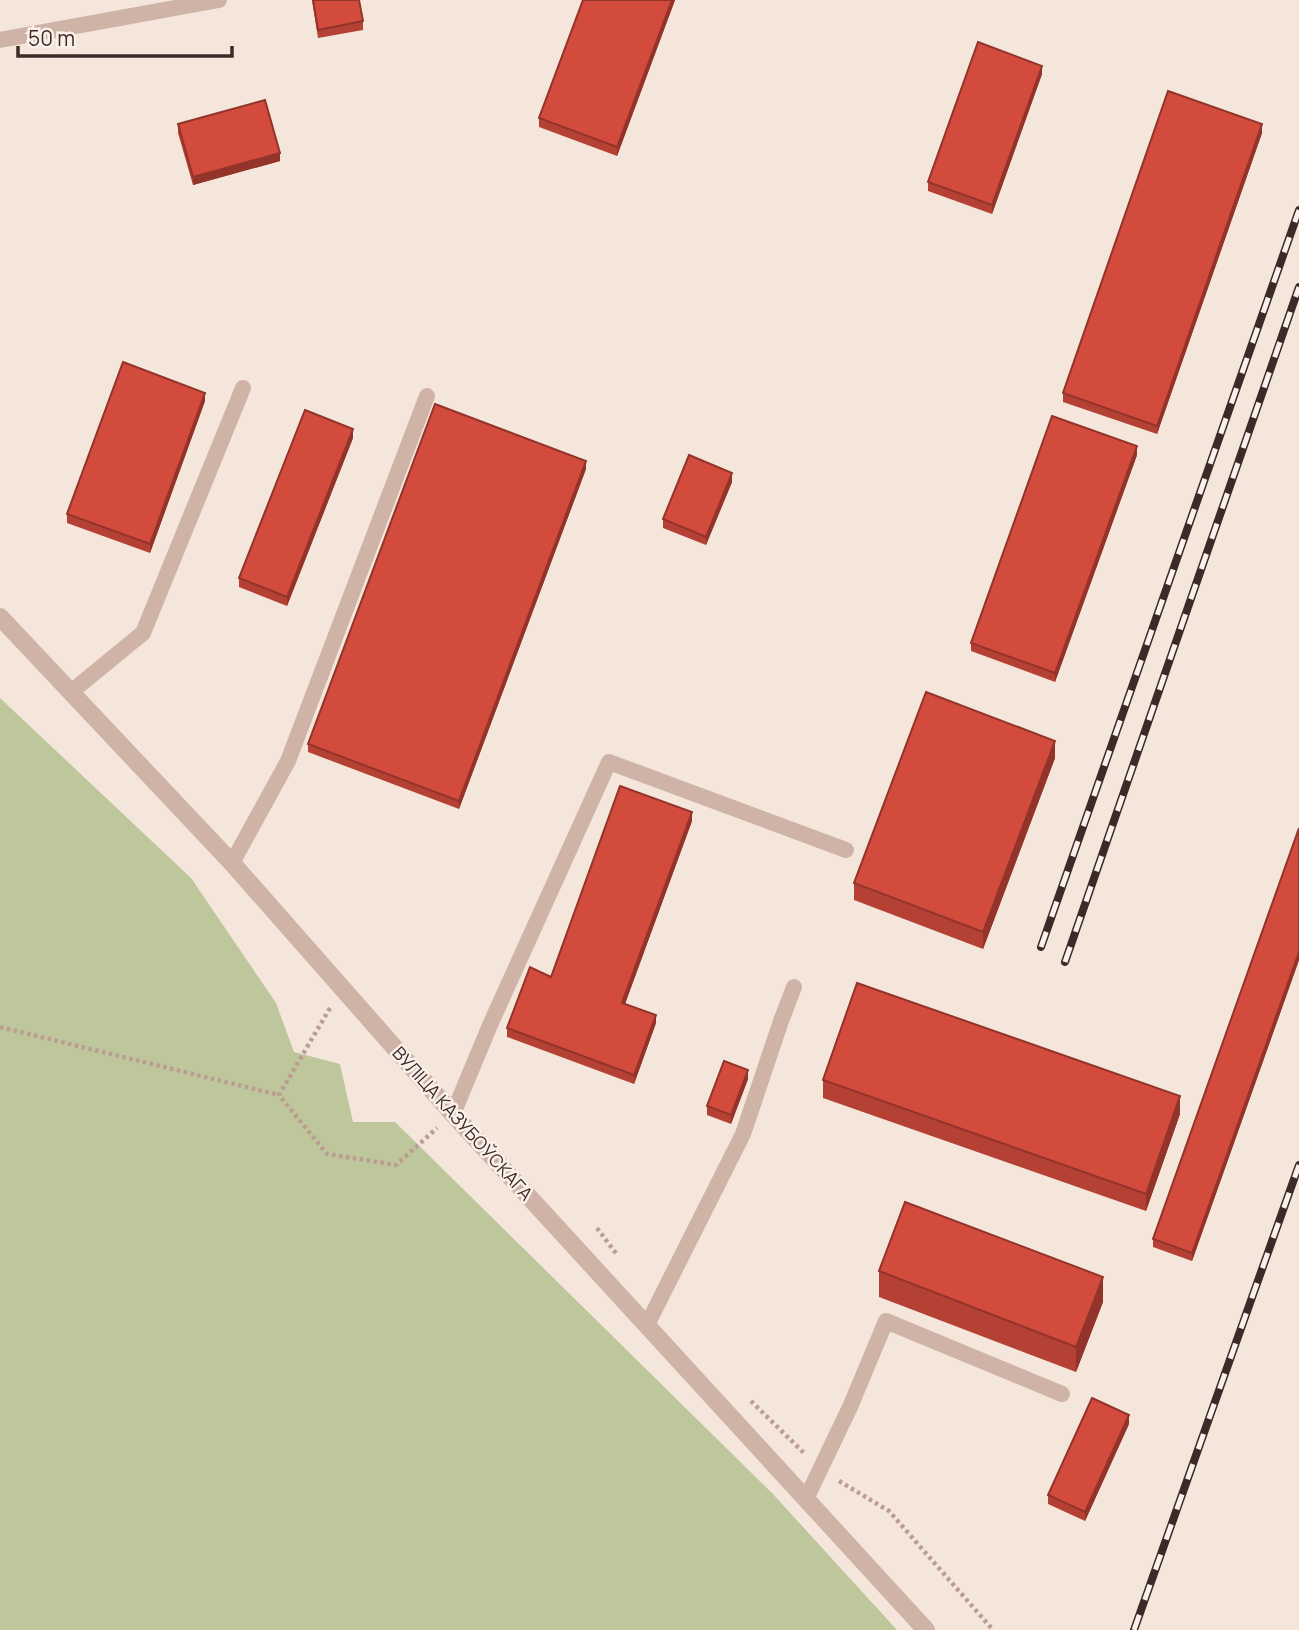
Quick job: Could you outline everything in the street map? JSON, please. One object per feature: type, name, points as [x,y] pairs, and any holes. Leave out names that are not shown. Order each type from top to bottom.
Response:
[{"type":"street","name":"ВУЛІЦА КАЗУБОЎСКАГА","points":[[0,617],[232,863],[453,1114],[926,1630]]},
{"type":"lane","points":[[0,40],[219,0]]},
{"type":"lane","points":[[71,692],[143,634],[243,388]]},
{"type":"lane","points":[[232,863],[288,761],[427,396]]},
{"type":"lane","points":[[453,1114],[490,1025],[609,762],[846,850]]},
{"type":"lane","points":[[647,1325],[743,1134],[794,987]]},
{"type":"lane","points":[[806,1499],[850,1407],[886,1321],[1062,1394]]},
{"type":"path","points":[[279,1095],[342,988]]},
{"type":"path","points":[[0,1027],[279,1095],[327,1154],[396,1165],[453,1114]]},
{"type":"path","points":[[597,1228],[625,1266]]},
{"type":"path","points":[[743,1393],[820,1469],[889,1511],[993,1630]]},
{"type":"green space","points":[[0,698],[191,878],[276,1003],[294,1052],[340,1064],[353,1122],[395,1122],[772,1493],[897,1630],[0,1630]]},
{"type":"building","points":[[313,0],[359,0],[363,21],[318,30]]},
{"type":"building","points":[[583,0],[672,0],[617,147],[539,118]]},
{"type":"building","points":[[978,42],[1042,66],[992,205],[928,182]]},
{"type":"building","points":[[1168,91],[1262,124],[1157,426],[1063,393]]},
{"type":"building","points":[[265,100],[280,153],[193,177],[178,124]]},
{"type":"building","points":[[123,362],[205,393],[150,544],[67,514]]},
{"type":"building","points":[[435,404],[586,461],[459,801],[308,744]]},
{"type":"building","points":[[305,410],[353,429],[287,597],[239,578]]},
{"type":"building","points":[[1052,416],[1137,446],[1055,673],[971,643]]},
{"type":"building","points":[[689,455],[732,473],[706,537],[663,519]]},
{"type":"building","points":[[926,692],[1055,741],[983,932],[854,883]]},
{"type":"building","points":[[620,786],[692,812],[622,1003],[656,1015],[634,1075],[507,1028],[530,967],[551,977]]},
{"type":"building","points":[[1299,828],[1299,952],[1192,1253],[1153,1239]]},
{"type":"building","points":[[857,983],[1180,1096],[1146,1194],[823,1080]]},
{"type":"building","points":[[724,1061],[748,1070],[731,1115],[707,1106]]},
{"type":"building","points":[[905,1202],[1103,1277],[1076,1347],[879,1271]]},
{"type":"building","points":[[1092,1398],[1129,1415],[1085,1512],[1048,1495]]},
{"type":"railway","points":[[1041,947],[1299,210]]},
{"type":"railway","points":[[1065,962],[1299,287]]},
{"type":"railway","points":[[1134,1630],[1299,1165]]}]
